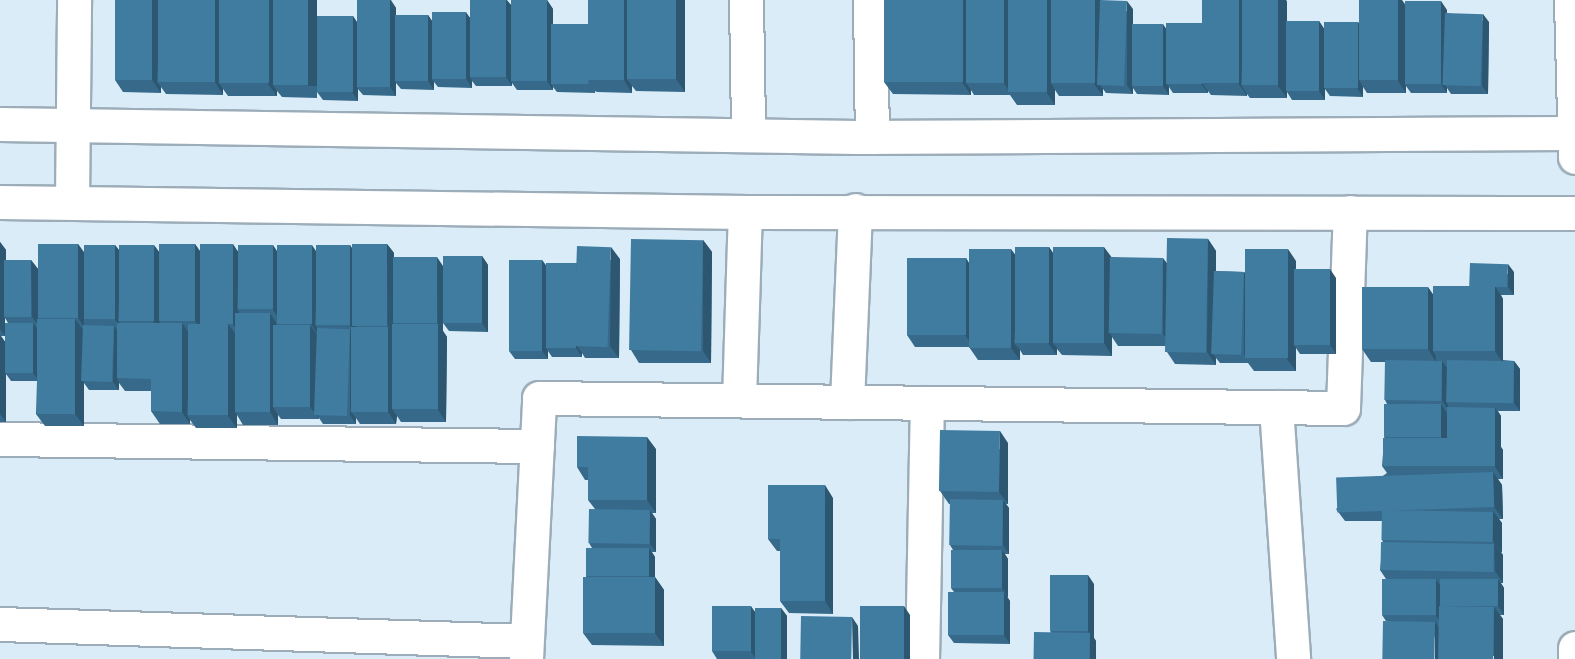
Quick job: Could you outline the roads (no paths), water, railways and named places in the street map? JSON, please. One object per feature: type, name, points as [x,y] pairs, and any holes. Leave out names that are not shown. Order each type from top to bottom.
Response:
[{"type":"street","points":[[72,201],[74,0]]},
{"type":"street","points":[[746,0],[748,134]]},
{"type":"street","points":[[870,0],[872,137]]},
{"type":"street","points":[[0,124],[872,137],[1575,141],[1570,0]]},
{"type":"street","points":[[0,202],[72,201],[745,212],[855,210],[1575,213]]},
{"type":"street","points":[[848,402],[855,210]]},
{"type":"street","points":[[739,400],[745,212]]},
{"type":"street","points":[[0,624],[526,650],[540,398],[1343,408],[1350,212]]},
{"type":"street","points":[[922,659],[927,403]]},
{"type":"street","points":[[1276,407],[1293,659]]},
{"type":"street","points":[[0,439],[537,446]]},
{"type":"street","points":[[1575,648],[1575,659]]}]
